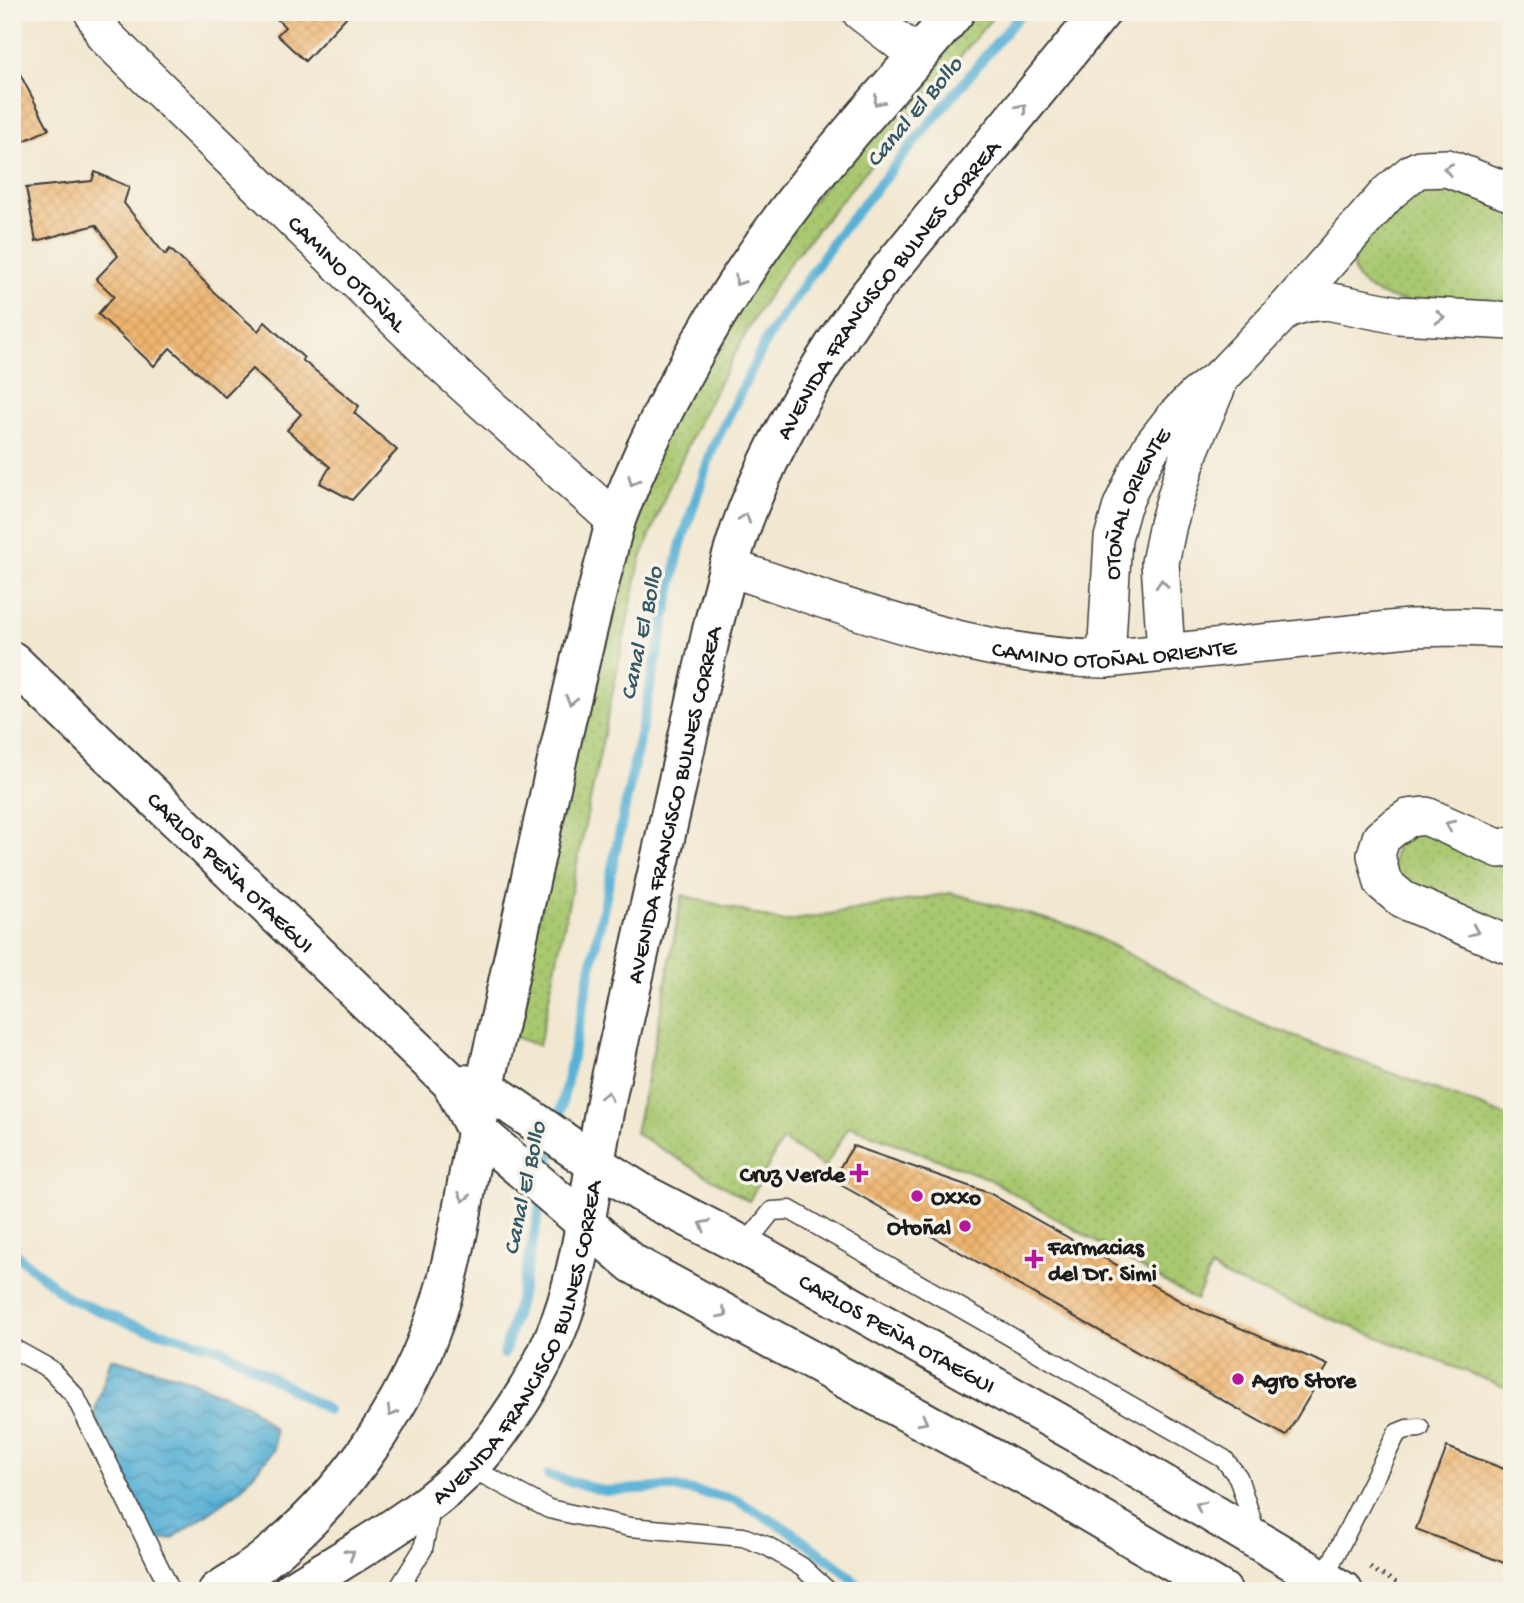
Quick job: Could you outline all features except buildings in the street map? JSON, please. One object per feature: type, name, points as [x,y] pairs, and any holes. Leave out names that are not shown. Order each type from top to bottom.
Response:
[{"type":"street","name":"CAMINO OTOÑAL","points":[[93,12],[105,36],[443,365],[616,521]]},
{"type":"street","points":[[861,12],[918,56]]},
{"type":"street","points":[[468,1084],[541,826],[616,521],[648,446],[684,372],[739,281],[812,179],[955,12]]},
{"type":"street","name":"AVENIDA FRANCISCO BULNES CORREA","points":[[292,1591],[432,1502],[469,1467],[495,1437],[519,1405],[539,1370],[557,1330],[571,1288],[572,1212],[583,1156],[728,567],[749,508],[774,450],[829,352],[882,279],[1101,12]]},
{"type":"street","name":"OTOÑAL ORIENTE","points":[[1106,659],[1113,538],[1122,506],[1136,475],[1152,446],[1173,419],[1223,375],[1405,177],[1420,169],[1437,167],[1455,170],[1512,193]]},
{"type":"street","points":[[1341,247],[1340,273],[1346,289],[1358,302],[1372,311]]},
{"type":"street","points":[[1286,309],[1327,301],[1398,315],[1512,321]]},
{"type":"street","name":"OTOÑAL ORIENTE","points":[[1166,652],[1160,563],[1168,524],[1189,450],[1223,375]]},
{"type":"street","name":"CAMINO OTOÑAL ORIENTE","points":[[728,567],[878,616],[977,644],[1063,659],[1106,659],[1409,628],[1512,629]]},
{"type":"street","name":"CARLOS PEÑA OTAEGUI","points":[[12,661],[468,1084],[516,1109],[645,1195],[744,1246],[1077,1433],[1334,1585]]},
{"type":"street","points":[[1512,845],[1500,849],[1426,816],[1408,818],[1392,829],[1381,838],[1376,855],[1383,883],[1403,900],[1506,944],[1512,944]]},
{"type":"street","name":"CARLOS PEÑA OTAEGUI","points":[[468,1084],[488,1140],[633,1264],[1051,1490],[1222,1591]]},
{"type":"street","points":[[218,1591],[260,1564],[295,1534],[343,1482],[386,1421],[411,1376],[432,1328],[488,1140]]},
{"type":"street","points":[[1051,1490],[1064,1484],[1074,1474],[1080,1461],[1081,1447],[1077,1433]]},
{"type":"street","points":[[1109,1524],[1103,1507],[1107,1489],[1120,1475],[1138,1469]]},
{"type":"lane","points":[[744,1246],[772,1211],[790,1210],[1224,1459],[1238,1477],[1258,1540]]},
{"type":"lane","points":[[12,1348],[50,1369],[75,1396],[171,1591]]},
{"type":"lane","points":[[1334,1585],[1397,1433],[1420,1428]]},
{"type":"lane","points":[[469,1467],[549,1509],[630,1527],[743,1537],[767,1546],[802,1567],[828,1591]]},
{"type":"lane","points":[[397,1591],[423,1549],[432,1502]]},
{"type":"green space","points":[[963,12],[997,12],[788,265],[756,315],[700,419],[668,489],[640,561],[539,1046],[513,1036],[627,509],[730,304]]},
{"type":"green space","points":[[1444,185],[1512,208],[1512,308],[1444,306],[1390,298],[1369,289],[1356,276],[1353,258],[1381,220],[1413,193]]},
{"type":"green space","points":[[1423,829],[1512,856],[1512,935],[1390,881],[1397,835]]},
{"type":"green space","points":[[951,893],[1079,928],[1258,1023],[1512,1118],[1512,1390],[1230,1279],[1211,1268],[1196,1300],[987,1178],[849,1126],[825,1167],[782,1140],[749,1201],[635,1133],[682,895],[784,922]]},
{"type":"water","points":[[111,1358],[182,1377],[248,1405],[275,1430],[274,1450],[239,1491],[173,1538],[152,1541],[94,1414]]},
{"type":"waterway","name":"Canal El Bollo","points":[[557,1128],[680,547],[713,447],[768,337],[841,231],[1022,12]]},
{"type":"waterway","name":"Canal El Bollo","points":[[546,1176],[553,1143]]},
{"type":"waterway","name":"Canal El Bollo","points":[[504,1354],[523,1286],[542,1198]]},
{"type":"waterway","points":[[12,1251],[68,1298],[131,1324],[220,1348],[328,1410]]},
{"type":"waterway","points":[[548,1475],[604,1491],[671,1487],[734,1499],[790,1531],[845,1572],[863,1591]]},
{"type":"place","name":"Cruz Verde","points":[[859,1173]]},
{"type":"place","name":"Oxxo","points":[[917,1196]]},
{"type":"place","name":"Otoñal","points":[[965,1226]]},
{"type":"place","name":"Farmacias del Dr. Simi","points":[[1034,1259]]},
{"type":"place","name":"Agro Store","points":[[1238,1379]]}]
